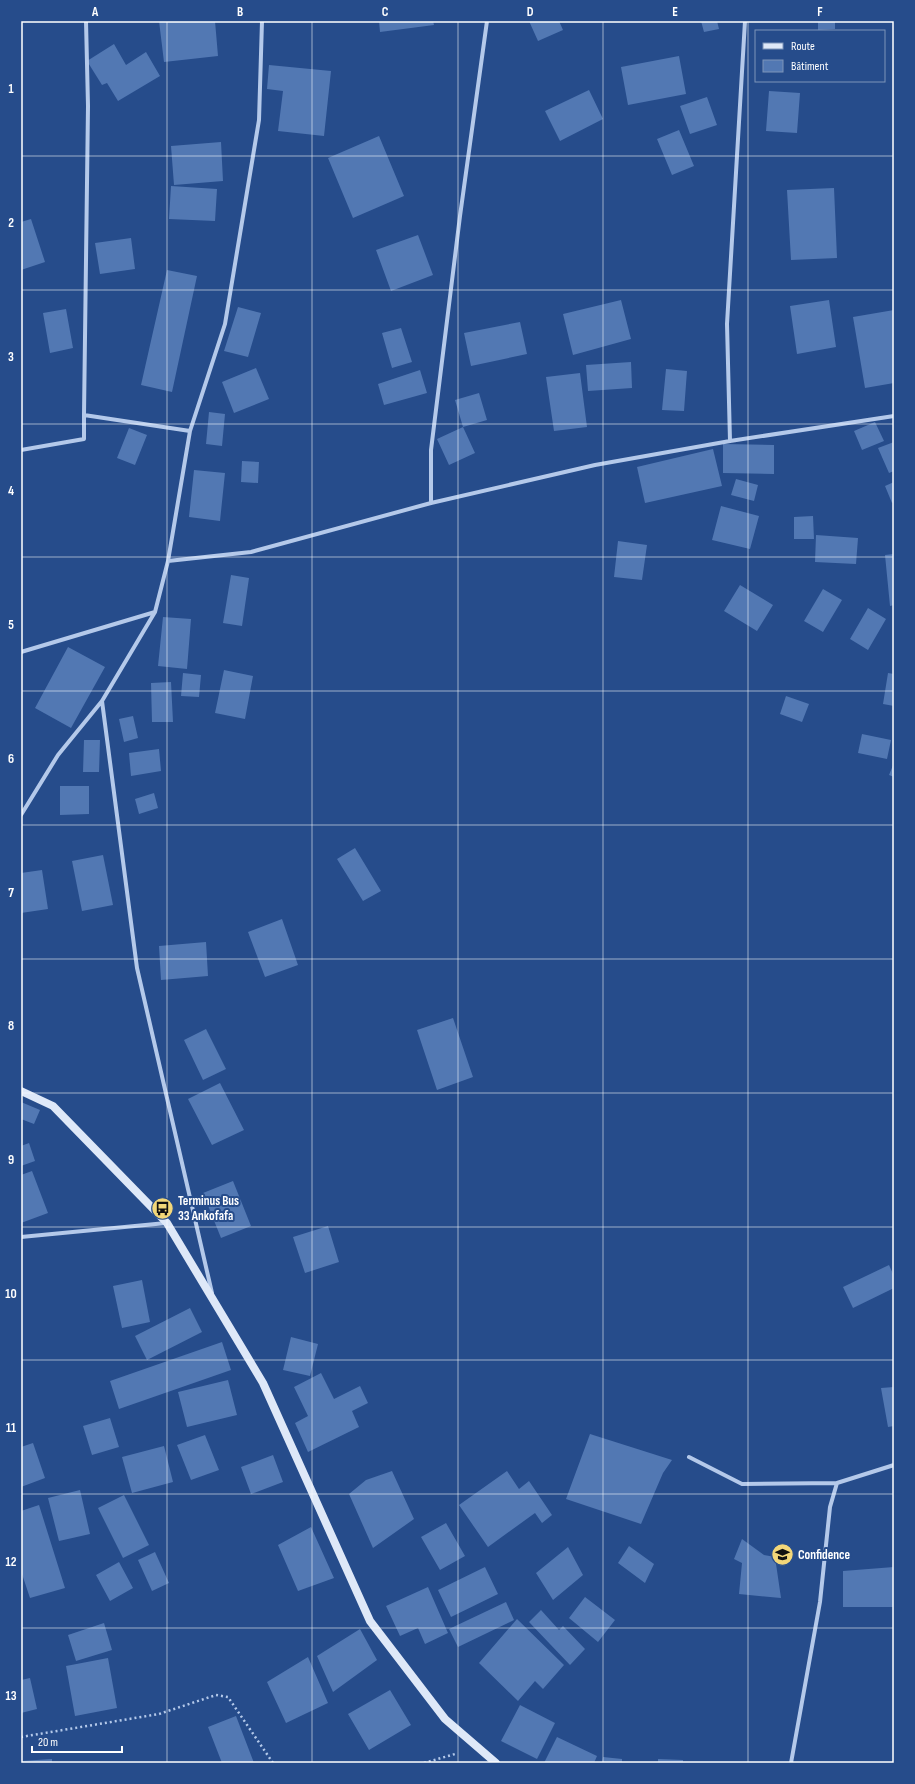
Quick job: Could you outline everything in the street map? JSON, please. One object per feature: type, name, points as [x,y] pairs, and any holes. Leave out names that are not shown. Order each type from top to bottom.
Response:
[{"type":"street","points":[[21,450],[84,440],[88,106],[86,21]]},
{"type":"street","points":[[21,815],[58,755],[102,701],[155,612],[168,561],[190,431],[226,316],[259,120],[262,21]]},
{"type":"street","points":[[431,503],[432,442],[460,216],[487,21]]},
{"type":"street","points":[[730,441],[727,324],[745,21]]},
{"type":"street","points":[[84,415],[190,431]]},
{"type":"street","points":[[168,561],[251,552],[431,503],[595,465],[730,441],[894,416]]},
{"type":"street","points":[[21,652],[155,612]]},
{"type":"street","points":[[102,701],[136,968],[214,1303]]},
{"type":"street","points":[[21,1091],[53,1106],[167,1223],[263,1382],[370,1621],[445,1719],[496,1763]]},
{"type":"street","points":[[21,1237],[167,1223]]},
{"type":"street","points":[[689,1457],[742,1484],[838,1483],[894,1465]]},
{"type":"street","points":[[791,1763],[820,1602],[830,1507],[838,1483]]},
{"type":"path","points":[[21,1737],[159,1714],[216,1695],[228,1697],[273,1763]]},
{"type":"path","points":[[424,1763],[478,1747]]},
{"type":"building","points":[[159,21],[215,21],[218,56],[164,62]]},
{"type":"building","points":[[379,21],[433,21],[434,25],[380,32]]},
{"type":"building","points":[[529,21],[559,21],[563,30],[538,41]]},
{"type":"building","points":[[701,21],[717,21],[719,29],[704,32]]},
{"type":"building","points":[[818,21],[835,21],[835,29],[818,30]]},
{"type":"building","points":[[114,44],[126,65],[146,52],[160,76],[118,101],[107,83],[102,85],[87,61]]},
{"type":"building","points":[[679,56],[686,94],[628,105],[621,67]]},
{"type":"building","points":[[269,65],[331,71],[324,136],[278,131],[283,91],[267,89]]},
{"type":"building","points":[[589,90],[603,119],[560,141],[545,111]]},
{"type":"building","points":[[769,91],[800,93],[797,133],[766,131]]},
{"type":"building","points":[[707,97],[717,125],[690,134],[680,106]]},
{"type":"building","points":[[679,130],[694,166],[672,175],[657,139]]},
{"type":"building","points":[[379,136],[404,196],[353,218],[328,158]]},
{"type":"building","points":[[221,142],[223,181],[174,185],[171,146]]},
{"type":"building","points":[[171,186],[217,189],[215,221],[169,219]]},
{"type":"building","points":[[834,188],[837,258],[791,260],[787,190]]},
{"type":"building","points":[[31,219],[45,262],[21,270],[21,222]]},
{"type":"building","points":[[418,235],[433,275],[391,291],[376,250]]},
{"type":"building","points":[[131,238],[135,269],[100,274],[95,243]]},
{"type":"building","points":[[167,270],[197,276],[172,392],[141,385]]},
{"type":"building","points":[[621,300],[631,339],[573,355],[563,314]]},
{"type":"building","points":[[829,300],[836,347],[797,354],[790,306]]},
{"type":"building","points":[[238,307],[261,313],[248,357],[224,351]]},
{"type":"building","points":[[66,309],[73,348],[50,353],[43,313]]},
{"type":"building","points":[[894,310],[894,383],[865,388],[853,317]]},
{"type":"building","points":[[520,322],[527,354],[471,366],[464,333]]},
{"type":"building","points":[[401,328],[412,362],[392,368],[382,333]]},
{"type":"building","points":[[631,362],[632,388],[588,391],[586,365]]},
{"type":"building","points":[[256,368],[269,399],[234,413],[222,382]]},
{"type":"building","points":[[666,369],[687,371],[684,411],[662,410]]},
{"type":"building","points":[[420,370],[427,393],[384,405],[378,384]]},
{"type":"building","points":[[580,373],[587,427],[554,431],[546,377]]},
{"type":"building","points":[[479,393],[487,420],[463,427],[455,400]]},
{"type":"building","points":[[209,412],[225,414],[222,446],[206,444]]},
{"type":"building","points":[[875,422],[884,441],[862,450],[854,431]]},
{"type":"building","points":[[463,427],[475,453],[449,465],[437,439]]},
{"type":"building","points":[[129,428],[147,435],[135,465],[117,458]]},
{"type":"building","points":[[894,442],[894,471],[889,473],[878,448]]},
{"type":"building","points":[[723,444],[774,445],[774,474],[723,473]]},
{"type":"building","points":[[713,449],[722,486],[645,503],[637,467]]},
{"type":"building","points":[[242,461],[259,462],[258,483],[241,482]]},
{"type":"building","points":[[194,470],[225,473],[220,521],[189,517]]},
{"type":"building","points":[[736,479],[758,485],[754,501],[731,495]]},
{"type":"building","points":[[894,482],[894,502],[892,503],[885,486]]},
{"type":"building","points":[[721,506],[759,516],[750,549],[712,540]]},
{"type":"building","points":[[813,516],[814,539],[794,539],[794,517]]},
{"type":"building","points":[[816,535],[858,538],[856,564],[815,562]]},
{"type":"building","points":[[618,541],[647,545],[642,580],[614,577]]},
{"type":"building","points":[[894,554],[894,605],[890,606],[885,555]]},
{"type":"building","points":[[231,575],[249,578],[242,626],[223,623]]},
{"type":"building","points":[[740,585],[773,605],[757,631],[724,611]]},
{"type":"building","points":[[823,589],[842,600],[823,632],[804,621]]},
{"type":"building","points":[[868,608],[886,619],[868,650],[850,639]]},
{"type":"building","points":[[163,617],[191,619],[187,669],[158,666]]},
{"type":"building","points":[[68,647],[105,667],[71,728],[35,708]]},
{"type":"building","points":[[224,670],[253,676],[245,719],[215,713]]},
{"type":"building","points":[[183,673],[201,675],[199,697],[181,696]]},
{"type":"building","points":[[888,673],[894,674],[894,706],[883,704]]},
{"type":"building","points":[[171,682],[173,722],[152,722],[151,683]]},
{"type":"building","points":[[786,696],[809,704],[802,722],[780,714]]},
{"type":"building","points":[[133,716],[138,738],[124,742],[119,719]]},
{"type":"building","points":[[862,734],[891,740],[887,759],[858,753]]},
{"type":"building","points":[[84,740],[100,740],[99,772],[83,772]]},
{"type":"building","points":[[159,749],[161,771],[131,776],[129,753]]},
{"type":"building","points":[[894,763],[894,777],[889,775]]},
{"type":"building","points":[[60,786],[89,786],[89,814],[60,815]]},
{"type":"building","points":[[154,793],[158,808],[139,814],[135,799]]},
{"type":"building","points":[[355,848],[381,891],[363,901],[337,859]]},
{"type":"building","points":[[103,855],[113,905],[82,911],[72,861]]},
{"type":"building","points":[[42,870],[48,909],[21,913],[21,873]]},
{"type":"building","points":[[282,919],[298,965],[265,977],[248,932]]},
{"type":"building","points":[[206,942],[208,976],[161,980],[159,946]]},
{"type":"building","points":[[453,1018],[473,1077],[437,1090],[417,1030]]},
{"type":"building","points":[[206,1029],[226,1069],[203,1080],[184,1040]]},
{"type":"building","points":[[220,1083],[244,1130],[212,1145],[188,1099]]},
{"type":"building","points":[[21,1102],[40,1110],[34,1124],[21,1119]]},
{"type":"building","points":[[29,1143],[35,1161],[21,1166],[21,1146]]},
{"type":"building","points":[[32,1171],[48,1213],[21,1223],[21,1175]]},
{"type":"building","points":[[233,1181],[251,1226],[221,1238],[203,1193]]},
{"type":"building","points":[[328,1226],[339,1262],[305,1273],[293,1237]]},
{"type":"building","points":[[889,1265],[894,1276],[894,1288],[853,1308],[843,1287]]},
{"type":"building","points":[[142,1280],[150,1322],[122,1328],[113,1286]]},
{"type":"building","points":[[190,1308],[202,1332],[147,1360],[135,1336]]},
{"type":"building","points":[[291,1337],[318,1344],[310,1376],[283,1370]]},
{"type":"building","points":[[222,1342],[231,1370],[119,1409],[110,1381]]},
{"type":"building","points":[[321,1373],[334,1399],[360,1386],[368,1403],[352,1411],[359,1427],[308,1452],[295,1423],[308,1416],[294,1387]]},
{"type":"building","points":[[228,1380],[237,1415],[187,1427],[178,1392]]},
{"type":"building","points":[[894,1387],[894,1426],[888,1427],[881,1388]]},
{"type":"building","points":[[110,1418],[119,1447],[92,1455],[83,1426]]},
{"type":"building","points":[[590,1434],[672,1460],[663,1473],[641,1524],[566,1499]]},
{"type":"building","points":[[205,1435],[219,1470],[191,1480],[177,1445]]},
{"type":"building","points":[[33,1443],[45,1478],[21,1487],[21,1447]]},
{"type":"building","points":[[164,1446],[173,1482],[132,1493],[122,1457]]},
{"type":"building","points":[[273,1455],[283,1482],[251,1494],[241,1467]]},
{"type":"building","points":[[392,1471],[414,1519],[373,1548],[349,1494],[366,1480]]},
{"type":"building","points":[[507,1471],[519,1489],[529,1481],[552,1515],[542,1523],[535,1513],[488,1547],[459,1505]]},
{"type":"building","points":[[80,1490],[90,1534],[59,1541],[48,1498]]},
{"type":"building","points":[[124,1495],[149,1545],[123,1558],[98,1508]]},
{"type":"building","points":[[39,1505],[65,1588],[30,1598],[21,1571],[21,1511]]},
{"type":"building","points":[[446,1523],[465,1556],[440,1570],[421,1537]]},
{"type":"building","points":[[311,1527],[334,1578],[298,1591],[278,1545]]},
{"type":"building","points":[[742,1539],[764,1555],[775,1557],[781,1598],[739,1594],[742,1563],[734,1559]]},
{"type":"building","points":[[629,1546],[654,1564],[645,1583],[618,1563]]},
{"type":"building","points":[[568,1547],[583,1575],[553,1600],[536,1573]]},
{"type":"building","points":[[155,1552],[169,1583],[152,1591],[138,1560]]},
{"type":"building","points":[[119,1562],[133,1588],[110,1601],[96,1575]]},
{"type":"building","points":[[485,1567],[498,1594],[451,1617],[438,1590]]},
{"type":"building","points":[[894,1567],[894,1607],[843,1607],[843,1571]]},
{"type":"building","points":[[428,1587],[448,1633],[425,1644],[418,1628],[400,1636],[386,1606]]},
{"type":"building","points":[[585,1597],[615,1620],[598,1642],[569,1618]]},
{"type":"building","points":[[506,1602],[514,1620],[458,1647],[449,1629]]},
{"type":"building","points":[[541,1610],[559,1630],[563,1626],[585,1649],[570,1665],[529,1622]]},
{"type":"building","points":[[517,1619],[564,1665],[543,1689],[535,1681],[518,1701],[479,1663]]},
{"type":"building","points":[[104,1623],[112,1650],[76,1661],[68,1635]]},
{"type":"building","points":[[360,1629],[377,1660],[333,1692],[317,1656]]},
{"type":"building","points":[[308,1657],[328,1703],[286,1723],[267,1682]]},
{"type":"building","points":[[108,1658],[117,1708],[75,1716],[66,1666]]},
{"type":"building","points":[[30,1678],[37,1709],[21,1713],[21,1680]]},
{"type":"building","points":[[390,1690],[411,1725],[369,1750],[348,1714]]},
{"type":"building","points":[[520,1705],[555,1723],[537,1759],[501,1741]]},
{"type":"building","points":[[236,1716],[254,1763],[222,1763],[208,1727]]},
{"type":"building","points":[[557,1737],[597,1756],[594,1763],[544,1763]]},
{"type":"building","points":[[603,1757],[622,1759],[622,1763],[602,1763]]},
{"type":"building","points":[[52,1759],[52,1763],[21,1763],[21,1761]]},
{"type":"building","points":[[658,1759],[683,1760],[683,1763],[658,1763]]},
{"type":"place","name":"Terminus Bus 33 Ankofafa","points":[[163,1208]]},
{"type":"place","name":"Confidence","points":[[783,1555]]}]
